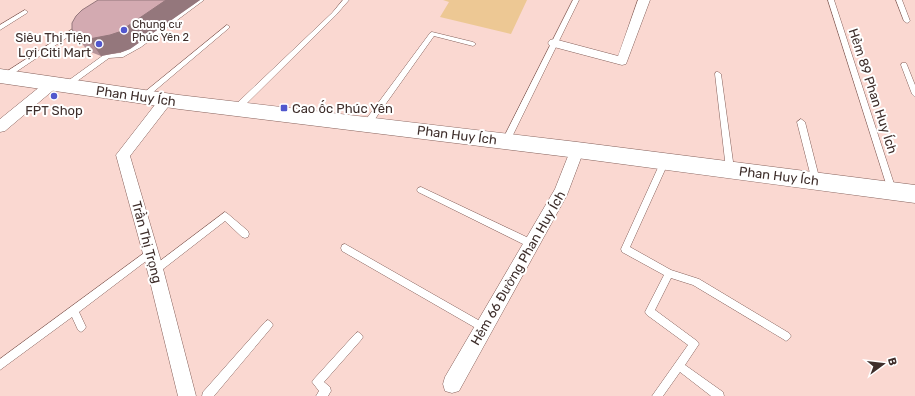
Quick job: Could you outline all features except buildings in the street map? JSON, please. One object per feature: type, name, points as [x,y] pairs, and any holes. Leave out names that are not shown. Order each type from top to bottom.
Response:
[{"type":"main road","name":"Phan Huy Ích","points":[[2,77],[166,100],[730,169],[915,194]]},
{"type":"street","points":[[554,43],[622,62],[644,0]]},
{"type":"street","points":[[0,127],[59,85]]},
{"type":"street","name":"Trần Thị Trọng","points":[[166,100],[123,155],[156,270],[187,396]]},
{"type":"street","name":"Hẻm 66 Đường Phan Huy Ích","points":[[452,384],[562,191],[577,150]]},
{"type":"lane","points":[[59,85],[107,56],[121,55],[130,51],[201,0]]},
{"type":"lane","points":[[237,108],[334,14],[346,0]]},
{"type":"lane","points":[[506,141],[576,0]]},
{"type":"lane","name":"Hẻm 89 Phan Huy Ích","points":[[831,0],[892,190]]},
{"type":"lane","points":[[899,0],[908,21]]},
{"type":"lane","points":[[0,28],[25,12]]},
{"type":"lane","points":[[2,77],[88,21]]},
{"type":"lane","points":[[143,97],[227,27]]},
{"type":"lane","points":[[367,124],[432,34],[473,44]]},
{"type":"lane","points":[[904,65],[915,94]]},
{"type":"lane","points":[[718,74],[730,169]]},
{"type":"lane","points":[[801,122],[816,180]]},
{"type":"lane","points":[[665,161],[625,249],[669,273],[696,282],[786,336]]},
{"type":"lane","points":[[421,190],[532,244]]},
{"type":"lane","points":[[156,270],[225,216],[245,234]]},
{"type":"lane","points":[[345,248],[484,328]]},
{"type":"lane","points":[[0,365],[151,252]]},
{"type":"lane","points":[[657,396],[694,344],[650,312],[669,273]]},
{"type":"lane","points":[[73,310],[81,327]]},
{"type":"lane","points":[[208,396],[268,325]]},
{"type":"lane","points":[[321,396],[326,391],[317,382],[358,337]]},
{"type":"lane","points":[[679,366],[719,396]]},
{"type":"shaded area","points":[[443,0],[527,0],[511,34],[440,17],[449,2]]},
{"type":"place","name":"Chung cư Phúc Yên 2","points":[[124,30]]},
{"type":"place","name":"Siêu Thị Tiện Lợi Citi Mart","points":[[99,44]]},
{"type":"place","name":"FPT Shop","points":[[54,96]]},
{"type":"place","name":"Cao ốc Phúc Yên","points":[[284,108]]}]
